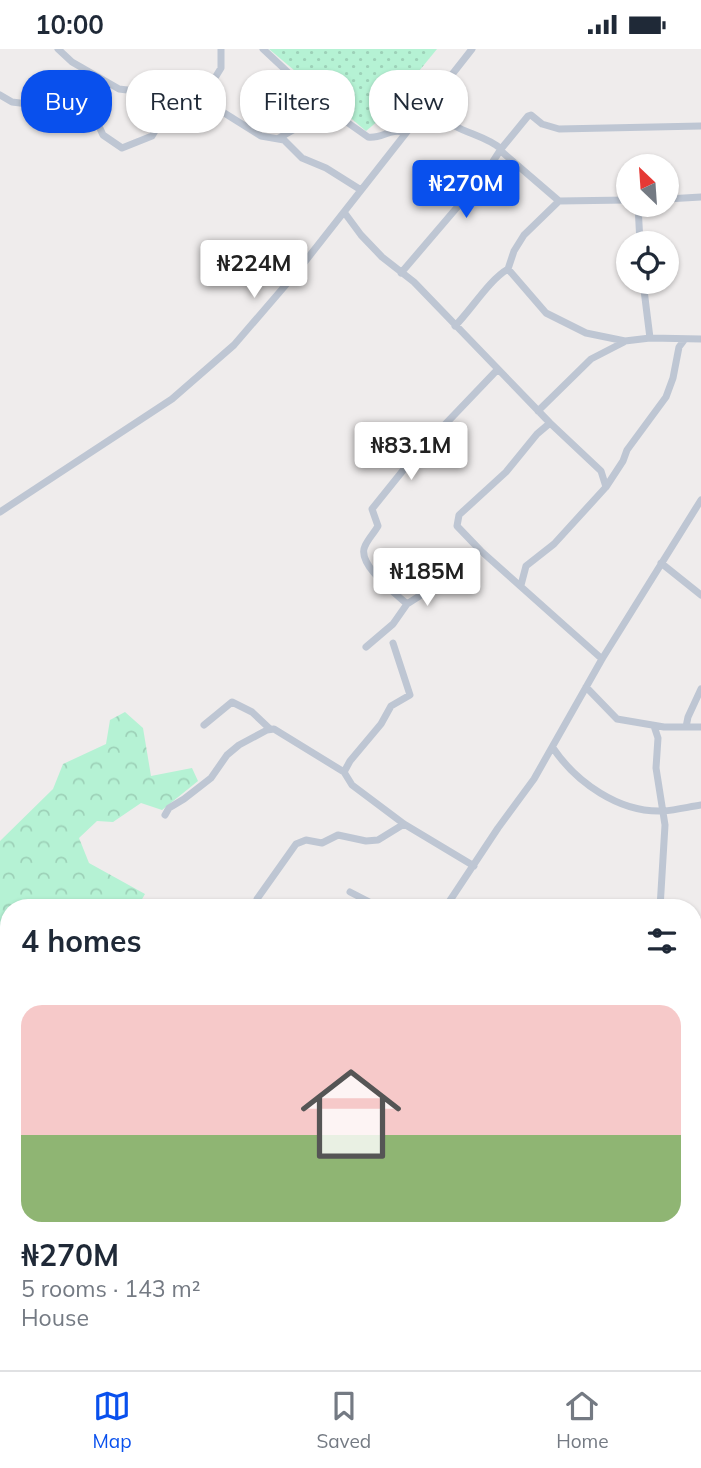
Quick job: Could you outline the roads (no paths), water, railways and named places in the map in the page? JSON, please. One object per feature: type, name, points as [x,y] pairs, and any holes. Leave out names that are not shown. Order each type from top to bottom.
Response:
[{"type":"street","points":[[58,49],[72,62],[120,89],[126,90]]},
{"type":"street","points":[[220,70],[221,49]]},
{"type":"street","points":[[263,49],[285,70]]},
{"type":"street","points":[[455,70],[472,49]]},
{"type":"street","points":[[0,95],[12,102],[97,122],[103,135],[122,148],[152,137],[154,133]]},
{"type":"street","points":[[226,114],[261,136],[279,138],[302,158],[326,168],[361,190]]},
{"type":"street","points":[[401,273],[483,177],[528,116],[531,115],[541,124],[559,129],[701,125]]},
{"type":"street","points":[[355,128],[368,137],[374,138],[385,133]]},
{"type":"street","points":[[468,132],[501,150],[559,201],[616,200]]},
{"type":"street","points":[[279,138],[288,133]]},
{"type":"street","points":[[0,512],[140,421],[204,373],[234,345],[406,133]]},
{"type":"street","points":[[679,198],[701,197]]},
{"type":"street","points":[[455,326],[475,306],[497,276],[508,269],[514,251],[524,235],[559,201]]},
{"type":"street","points":[[344,212],[361,235],[414,282],[538,411],[601,471],[606,487]]},
{"type":"street","points":[[508,269],[546,313],[586,333],[625,341],[650,338],[701,339]]},
{"type":"street","points":[[644,294],[650,338]]},
{"type":"street","points":[[521,585],[526,566],[554,544],[606,487],[626,450],[666,397],[673,379],[679,347],[685,339]]},
{"type":"street","points":[[538,411],[592,359],[625,341]]},
{"type":"street","points":[[407,604],[374,573],[364,555],[363,548],[378,526],[372,509],[413,458],[498,369]]},
{"type":"street","points":[[550,423],[537,434],[506,472],[459,515],[457,526],[481,551],[603,659]]},
{"type":"street","points":[[452,899],[553,748],[586,687],[701,501]]},
{"type":"street","points":[[366,647],[393,624],[407,604],[433,589],[456,572],[472,554],[481,551]]},
{"type":"street","points":[[661,563],[701,595]]},
{"type":"street","points":[[344,772],[381,724],[391,706],[410,695],[393,643]]},
{"type":"street","points":[[586,687],[617,719],[654,726],[701,727]]},
{"type":"street","points":[[686,727],[701,689]]},
{"type":"street","points":[[204,725],[232,702],[252,712],[270,729],[279,731],[344,772],[352,785],[404,824],[474,866]]},
{"type":"street","points":[[654,726],[658,738],[656,768],[665,825],[661,899]]},
{"type":"street","points":[[164,815],[169,808],[211,778],[229,753],[270,729]]},
{"type":"street","points":[[553,748],[573,773],[604,795],[623,804],[662,811],[701,805]]},
{"type":"street","points":[[257,899],[301,841],[322,843],[338,835],[371,841],[384,837],[404,824]]},
{"type":"street","points":[[350,893],[362,899]]}]
